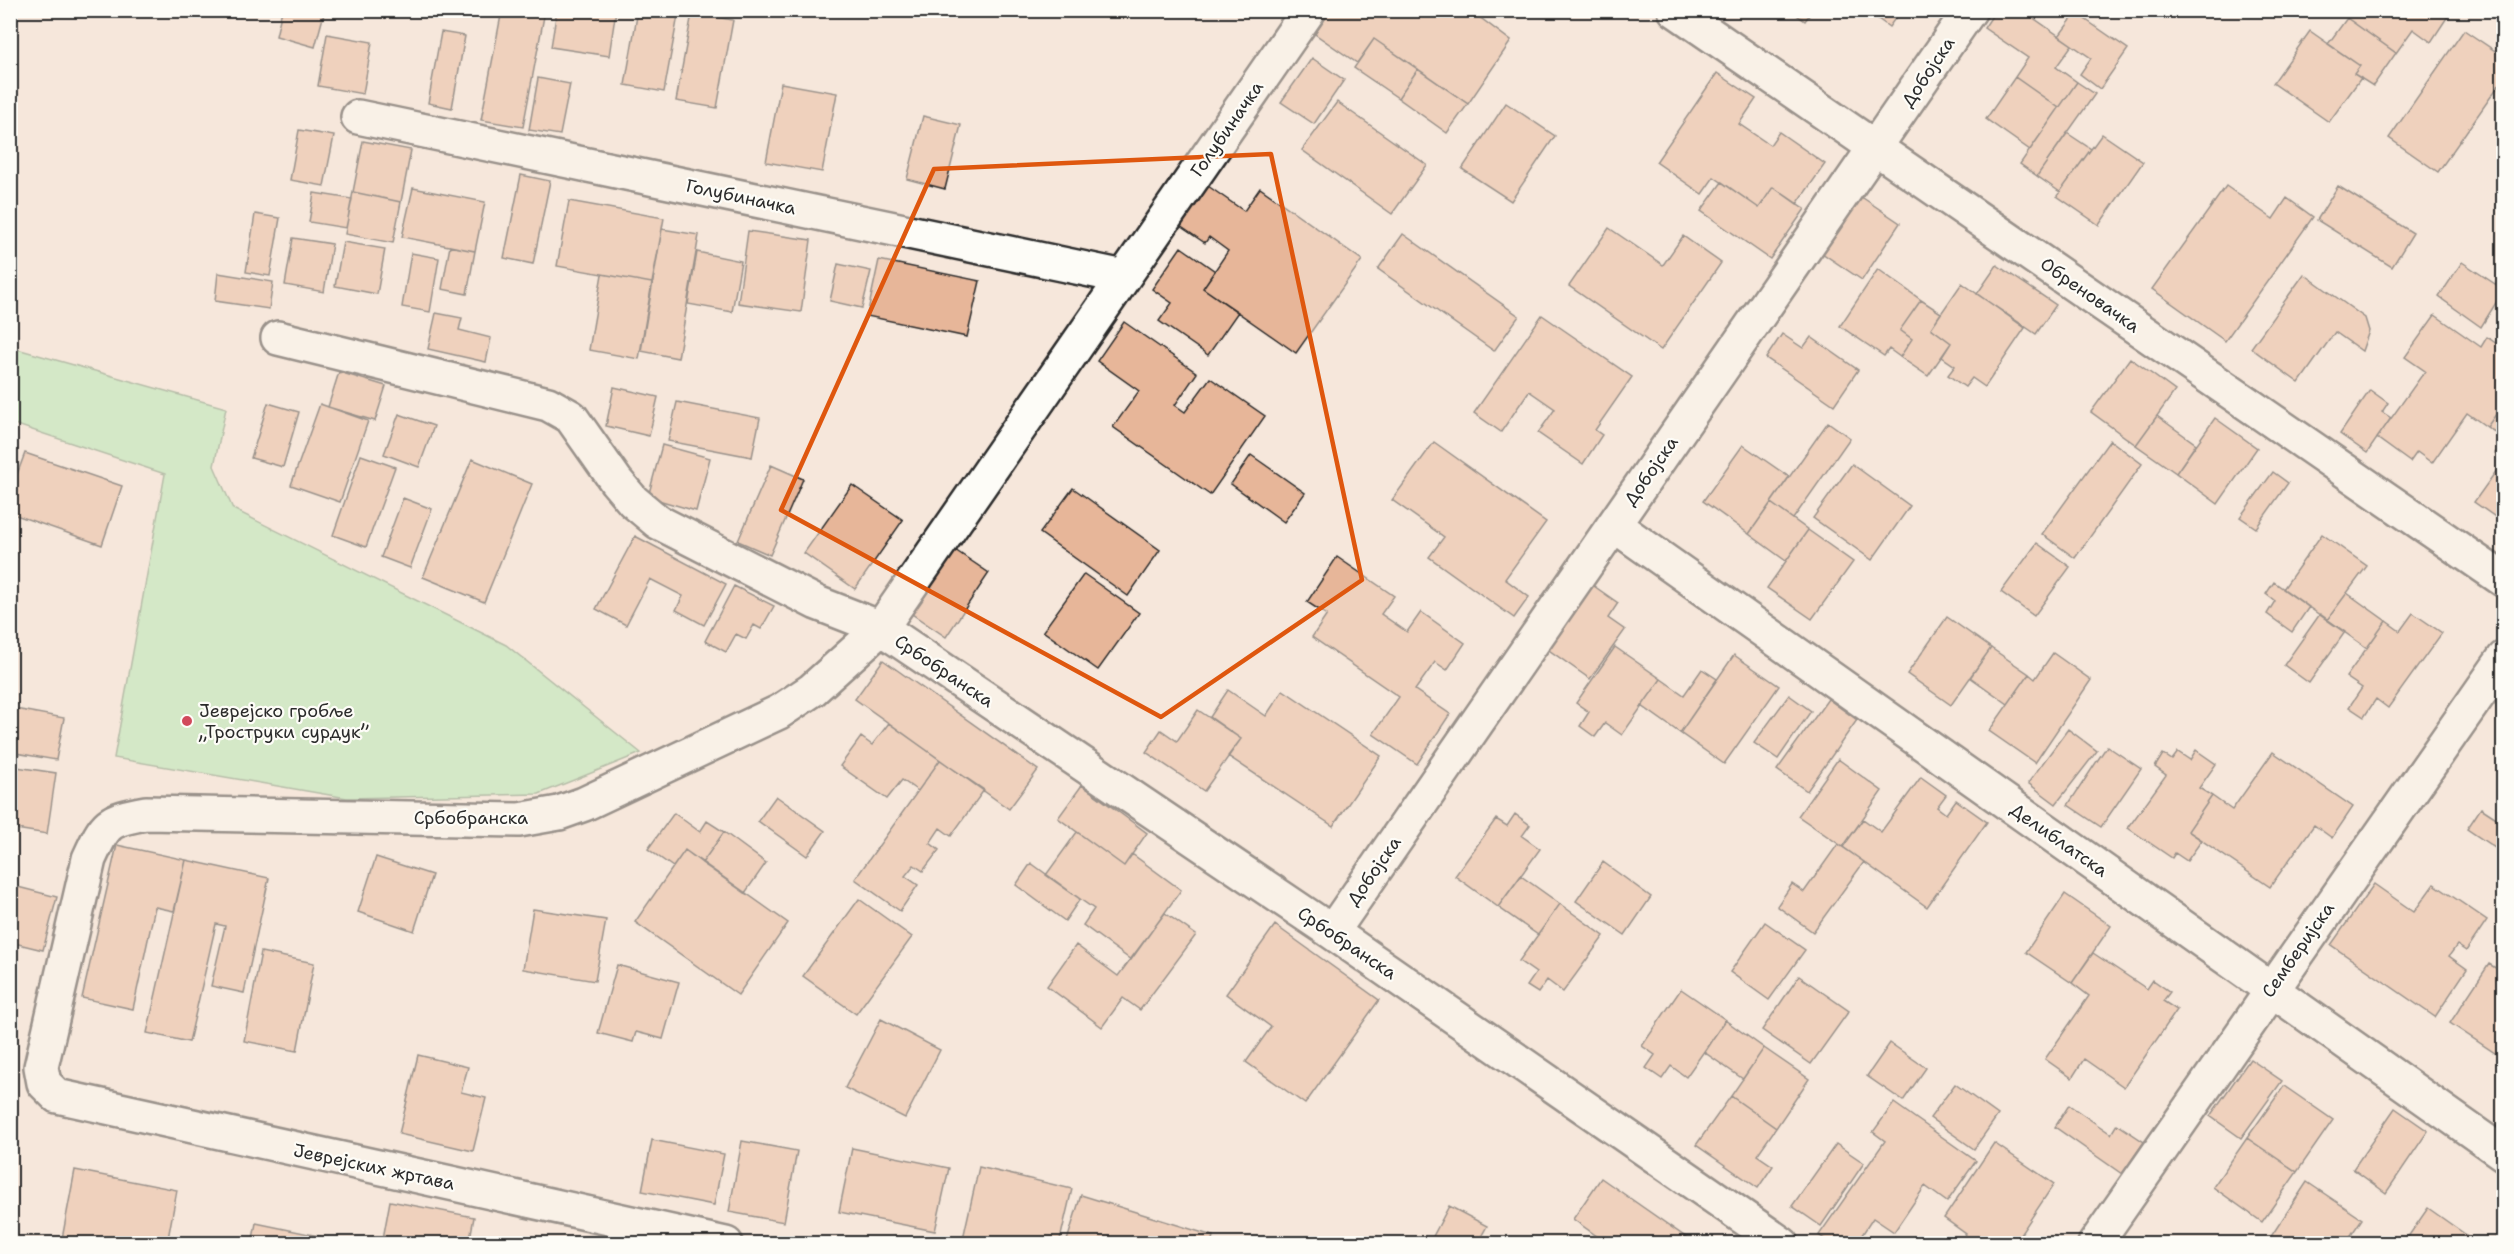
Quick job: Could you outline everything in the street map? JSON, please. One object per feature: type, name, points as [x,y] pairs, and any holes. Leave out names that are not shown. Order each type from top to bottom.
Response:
[{"type":"street","name":"Голубиначка","points":[[881,628],[1309,10]]},
{"type":"street","name":"Обреновачка","points":[[1675,10],[2504,580]]},
{"type":"street","name":"Добојска","points":[[1332,932],[1877,148],[1970,10]]},
{"type":"street","name":"Голубиначка","points":[[358,117],[1124,277]]},
{"type":"street","points":[[278,338],[548,404],[571,417],[616,481],[633,501],[658,522],[817,603],[881,628]]},
{"type":"street","name":"Делиблатска","points":[[1614,525],[2504,1154]]},
{"type":"street","name":"Србобранска","points":[[41,1067],[89,859],[100,835],[115,819],[157,813],[519,820],[559,813],[786,708],[812,690],[881,628],[1332,932],[1782,1244]]},
{"type":"street","name":"Семберијска","points":[[2095,1244],[2270,989],[2504,658]]},
{"type":"street","name":"Јеврејских жртава","points":[[41,1067],[44,1083],[61,1098],[726,1244]]},
{"type":"highlighted area","points":[[1271,154],[1362,580],[1161,717],[781,510],[934,169]]},
{"type":"green space","points":[[10,347],[226,408],[214,466],[233,509],[506,645],[641,753],[539,794],[347,798],[114,758],[165,474],[11,423]]},
{"type":"building","points":[[282,10],[325,10],[315,47],[276,36]]},
{"type":"building","points":[[502,10],[545,11],[523,127],[481,120]]},
{"type":"building","points":[[557,10],[616,10],[609,56],[551,47]]},
{"type":"building","points":[[638,10],[679,10],[664,92],[625,85]]},
{"type":"building","points":[[1331,10],[1380,10],[1386,14],[1389,10],[1470,10],[1511,41],[1468,104],[1374,39],[1357,63],[1315,34]]},
{"type":"building","points":[[1790,10],[1813,10],[1805,21]]},
{"type":"building","points":[[1866,10],[1901,10],[1889,27]]},
{"type":"building","points":[[1996,10],[2022,10],[2072,45],[2056,67],[2077,82],[2059,108],[2015,77],[2028,58],[1984,28]]},
{"type":"building","points":[[2352,10],[2452,10],[2431,42],[2413,29],[2396,53],[2347,18]]},
{"type":"building","points":[[692,13],[733,20],[717,108],[676,101]]},
{"type":"building","points":[[2076,13],[2128,49],[2100,89],[2080,74],[2091,58],[2059,36]]},
{"type":"building","points":[[2347,18],[2396,53],[2373,86],[2354,74],[2360,66],[2328,44]]},
{"type":"building","points":[[2464,30],[2504,57],[2504,78],[2438,172],[2389,138]]},
{"type":"building","points":[[2310,31],[2360,66],[2354,74],[2361,78],[2329,122],[2273,83]]},
{"type":"building","points":[[441,32],[465,36],[452,108],[428,103]]},
{"type":"building","points":[[327,34],[372,42],[363,94],[318,86]]},
{"type":"building","points":[[1374,39],[1418,69],[1398,98],[1354,68]]},
{"type":"building","points":[[1312,58],[1344,80],[1314,124],[1281,102]]},
{"type":"building","points":[[1418,69],[1468,104],[1447,133],[1398,98]]},
{"type":"building","points":[[1717,73],[1756,99],[1739,124],[1770,145],[1779,132],[1825,164],[1797,204],[1773,187],[1759,208],[1714,177],[1702,194],[1656,162]]},
{"type":"building","points":[[2015,77],[2059,108],[2030,150],[1986,119]]},
{"type":"building","points":[[538,78],[570,84],[560,135],[529,130]]},
{"type":"building","points":[[2077,82],[2095,94],[2037,176],[2020,164]]},
{"type":"building","points":[[781,83],[837,93],[822,172],[766,162]]},
{"type":"building","points":[[1337,102],[1427,165],[1392,214],[1302,150]]},
{"type":"building","points":[[1506,103],[1555,136],[1511,201],[1462,169]]},
{"type":"building","points":[[923,116],[961,125],[945,189],[907,179]]},
{"type":"building","points":[[299,130],[334,136],[324,186],[290,180]]},
{"type":"building","points":[[2067,133],[2091,149],[2060,192],[2037,176]]},
{"type":"building","points":[[2102,134],[2143,162],[2099,225],[2057,196]]},
{"type":"building","points":[[363,141],[411,150],[401,202],[353,192]]},
{"type":"building","points":[[521,175],[550,181],[533,264],[504,258]]},
{"type":"building","points":[[1722,182],[1759,208],[1773,187],[1805,209],[1770,259],[1701,211]]},
{"type":"building","points":[[1208,186],[1244,211],[1260,188],[1362,260],[1296,353],[1203,288],[1228,251],[1209,237],[1205,243],[1180,226]]},
{"type":"building","points":[[2226,186],[2273,219],[2287,198],[2313,217],[2225,341],[2152,289]]},
{"type":"building","points":[[2338,186],[2413,233],[2392,267],[2317,220]]},
{"type":"building","points":[[413,188],[485,202],[475,251],[402,237]]},
{"type":"building","points":[[353,192],[401,202],[393,243],[345,234]]},
{"type":"building","points":[[314,193],[352,199],[346,228],[309,222]]},
{"type":"building","points":[[1860,196],[1900,223],[1862,280],[1822,253]]},
{"type":"building","points":[[569,201],[664,218],[652,283],[557,266]]},
{"type":"building","points":[[255,214],[280,218],[270,276],[246,272]]},
{"type":"building","points":[[1609,228],[1663,265],[1683,236],[1721,263],[1661,350],[1569,286]]},
{"type":"building","points":[[662,229],[699,235],[678,358],[641,351]]},
{"type":"building","points":[[748,231],[811,240],[801,312],[738,303]]},
{"type":"building","points":[[1403,234],[1519,316],[1494,351],[1378,269]]},
{"type":"building","points":[[293,238],[332,244],[324,292],[285,285]]},
{"type":"building","points":[[343,242],[385,249],[377,294],[335,286]]},
{"type":"building","points":[[450,246],[475,251],[467,294],[442,289]]},
{"type":"building","points":[[1181,247],[1215,271],[1203,288],[1238,312],[1208,355],[1159,321],[1172,303],[1152,289]]},
{"type":"building","points":[[697,252],[741,261],[732,312],[688,304]]},
{"type":"building","points":[[411,253],[439,258],[430,312],[402,307]]},
{"type":"building","points":[[879,260],[980,281],[967,337],[867,316]]},
{"type":"building","points":[[2462,262],[2504,290],[2481,327],[2439,297]]},
{"type":"building","points":[[838,264],[871,271],[862,308],[830,301]]},
{"type":"building","points":[[1997,265],[2056,305],[2036,334],[1977,294]]},
{"type":"building","points":[[1878,269],[1921,300],[1900,330],[1912,339],[1900,357],[1889,349],[1884,356],[1840,326]]},
{"type":"building","points":[[218,273],[273,282],[269,309],[215,301]]},
{"type":"building","points":[[602,274],[652,283],[639,359],[589,350]]},
{"type":"building","points":[[2304,274],[2365,318],[2369,331],[2362,351],[2335,332],[2299,383],[2251,348]]},
{"type":"building","points":[[1962,283],[2025,328],[1985,387],[1972,378],[1965,387],[1948,375],[1955,366],[1942,357],[1951,343],[1931,328]]},
{"type":"building","points":[[1921,300],[1941,313],[1931,328],[1951,343],[1928,376],[1900,357],[1912,339],[1900,330]]},
{"type":"building","points":[[436,313],[462,318],[459,330],[491,338],[486,362],[428,349]]},
{"type":"building","points":[[1542,315],[1632,377],[1595,430],[1602,435],[1583,464],[1538,433],[1555,409],[1529,391],[1501,432],[1474,413]]},
{"type":"building","points":[[2435,315],[2481,347],[2487,337],[2504,349],[2504,403],[2487,427],[2467,413],[2432,463],[2417,452],[2410,462],[2377,438],[2425,371],[2405,357]]},
{"type":"building","points":[[1124,322],[1197,373],[1175,405],[1185,412],[1210,378],[1265,416],[1210,495],[1113,427],[1139,391],[1097,361]]},
{"type":"building","points":[[1782,334],[1803,348],[1811,337],[1858,370],[1834,405],[1766,358]]},
{"type":"building","points":[[2130,358],[2175,391],[2136,445],[2091,412]]},
{"type":"building","points":[[339,372],[386,386],[375,421],[328,407]]},
{"type":"building","points":[[614,387],[658,397],[649,436],[606,426]]},
{"type":"building","points":[[2370,390],[2388,403],[2382,412],[2391,418],[2367,453],[2340,434]]},
{"type":"building","points":[[677,402],[760,418],[752,457],[668,441]]},
{"type":"building","points":[[268,403],[299,412],[283,467],[251,458]]},
{"type":"building","points":[[2504,403],[2504,438],[2487,427]]},
{"type":"building","points":[[320,404],[368,421],[340,502],[291,485]]},
{"type":"building","points":[[399,414],[434,426],[419,467],[384,454]]},
{"type":"building","points":[[2157,416],[2196,444],[2176,473],[2136,445]]},
{"type":"building","points":[[2215,418],[2257,448],[2218,504],[2176,473]]},
{"type":"building","points":[[1828,422],[1850,438],[1793,519],[1771,503]]},
{"type":"building","points":[[2110,440],[2142,464],[2075,558],[2042,534]]},
{"type":"building","points":[[2504,441],[2504,459],[2495,453]]},
{"type":"building","points":[[1434,442],[1546,522],[1505,579],[1529,597],[1514,618],[1429,557],[1444,537],[1392,500]]},
{"type":"building","points":[[662,445],[710,458],[696,511],[648,497]]},
{"type":"building","points":[[1743,445],[1789,477],[1749,534],[1703,501]]},
{"type":"building","points":[[25,453],[122,486],[102,545],[10,513],[10,493]]},
{"type":"building","points":[[361,455],[395,467],[366,547],[333,535]]},
{"type":"building","points":[[1251,455],[1305,493],[1284,522],[1231,484]]},
{"type":"building","points":[[472,459],[532,484],[484,602],[423,577]]},
{"type":"building","points":[[2504,460],[2504,523],[2474,502]]},
{"type":"building","points":[[1852,464],[1910,506],[1872,560],[1813,518]]},
{"type":"building","points":[[771,465],[803,479],[770,555],[738,541]]},
{"type":"building","points":[[2273,472],[2288,483],[2256,528],[2240,517]]},
{"type":"building","points":[[852,485],[903,520],[855,589],[804,553]]},
{"type":"building","points":[[1073,488],[1160,550],[1128,596],[1040,533]]},
{"type":"building","points":[[403,498],[432,509],[410,568],[381,557]]},
{"type":"building","points":[[1771,503],[1808,530],[1786,561],[1749,534]]},
{"type":"building","points":[[1808,530],[1853,562],[1812,619],[1767,588]]},
{"type":"building","points":[[2322,534],[2367,566],[2327,620],[2283,589]]},
{"type":"building","points":[[635,536],[726,584],[704,625],[676,610],[683,596],[650,579],[626,625],[596,609]]},
{"type":"building","points":[[2037,543],[2070,567],[2034,616],[2001,592]]},
{"type":"building","points":[[955,550],[989,573],[946,637],[912,614]]},
{"type":"building","points":[[1337,557],[1394,596],[1381,614],[1407,632],[1421,612],[1465,643],[1447,670],[1435,662],[1415,690],[1450,714],[1417,764],[1373,734],[1399,697],[1312,637],[1327,615],[1307,602]]},
{"type":"building","points":[[1084,574],[1139,613],[1098,670],[1043,631]]},
{"type":"building","points":[[2274,582],[2309,607],[2292,632],[2267,614],[2275,601],[2266,594]]},
{"type":"building","points":[[1591,584],[1618,603],[1608,618],[1625,630],[1590,679],[1546,648]]},
{"type":"building","points":[[734,586],[774,606],[761,629],[754,625],[746,639],[736,634],[726,652],[705,641]]},
{"type":"building","points":[[2347,593],[2386,621],[2367,648],[2327,620]]},
{"type":"building","points":[[2413,613],[2442,633],[2388,708],[2376,699],[2364,717],[2349,707],[2362,688],[2346,677],[2386,621],[2400,631]]},
{"type":"building","points":[[2320,614],[2345,632],[2309,683],[2284,665]]},
{"type":"building","points":[[1947,617],[1991,648],[1951,705],[1907,674]]},
{"type":"building","points":[[1615,647],[1661,679],[1622,735],[1605,723],[1595,737],[1580,726],[1589,712],[1576,703]]},
{"type":"building","points":[[1991,648],[2029,674],[2008,704],[1970,677]]},
{"type":"building","points":[[2053,653],[2091,680],[2035,763],[1989,731],[2029,674],[2035,679]]},
{"type":"building","points":[[1734,655],[1779,686],[1724,764],[1680,733]]},
{"type":"building","points":[[883,660],[1038,770],[1009,809],[855,699]]},
{"type":"building","points":[[1702,669],[1717,679],[1680,733],[1642,706],[1661,679],[1684,695]]},
{"type":"building","points":[[1228,690],[1266,716],[1283,690],[1381,756],[1333,826],[1228,756],[1241,739],[1210,717]]},
{"type":"building","points":[[1789,695],[1811,711],[1778,759],[1754,743]]},
{"type":"building","points":[[1828,699],[1857,720],[1807,791],[1777,770]]},
{"type":"building","points":[[10,708],[64,718],[56,760],[10,752]]},
{"type":"building","points":[[1198,710],[1241,739],[1204,791],[1146,752],[1161,730],[1177,741]]},
{"type":"building","points":[[889,723],[940,760],[918,791],[902,780],[887,799],[840,766],[861,737],[872,745]]},
{"type":"building","points":[[2068,729],[2097,751],[2056,804],[2028,783]]},
{"type":"building","points":[[2107,746],[2141,769],[2101,827],[2068,805]]},
{"type":"building","points":[[2196,750],[2216,764],[2199,788],[2212,796],[2188,831],[2202,840],[2187,861],[2175,853],[2172,858],[2128,828],[2166,775],[2155,767],[2163,754],[2172,760],[2178,752],[2190,760]]},
{"type":"building","points":[[2273,752],[2353,807],[2332,838],[2314,825],[2270,887],[2188,831],[2212,796],[2232,810]]},
{"type":"building","points":[[1838,759],[1882,791],[1843,847],[1798,816]]},
{"type":"building","points":[[940,760],[984,790],[951,836],[940,828],[930,843],[939,850],[923,871],[914,865],[905,876],[918,885],[900,911],[855,879]]},
{"type":"building","points":[[10,766],[56,773],[47,834],[10,828]]},
{"type":"building","points":[[1921,777],[1946,795],[1937,807],[1946,814],[1956,800],[1987,822],[1927,907],[1843,847],[1863,819],[1881,832]]},
{"type":"building","points":[[1082,785],[1147,833],[1124,866],[1058,818]]},
{"type":"building","points":[[776,796],[825,831],[807,856],[758,821]]},
{"type":"building","points":[[2481,808],[2504,823],[2504,854],[2467,829]]},
{"type":"building","points":[[674,813],[700,832],[707,821],[724,832],[702,863],[685,850],[673,867],[648,849]]},
{"type":"building","points":[[1515,814],[1530,825],[1522,836],[1540,849],[1498,907],[1455,876],[1496,819],[1507,826]]},
{"type":"building","points":[[724,832],[766,863],[745,893],[702,863]]},
{"type":"building","points":[[1077,832],[1124,866],[1132,854],[1181,890],[1131,960],[1083,925],[1094,909],[1046,875]]},
{"type":"building","points":[[1838,844],[1864,862],[1813,932],[1777,906],[1792,884],[1804,892]]},
{"type":"building","points":[[117,845],[186,860],[174,911],[155,907],[133,1009],[82,998]]},
{"type":"building","points":[[685,850],[788,923],[738,995],[635,922]]},
{"type":"building","points":[[376,857],[432,875],[414,931],[358,912]]},
{"type":"building","points":[[186,860],[269,878],[244,993],[211,986],[225,926],[216,924],[189,1042],[147,1033]]},
{"type":"building","points":[[1603,862],[1651,897],[1625,935],[1576,901]]},
{"type":"building","points":[[1031,863],[1080,899],[1065,921],[1016,885]]},
{"type":"building","points":[[1521,876],[1560,904],[1538,935],[1498,907]]},
{"type":"building","points":[[2374,884],[2414,912],[2434,884],[2487,920],[2466,951],[2457,945],[2449,956],[2467,969],[2435,1017],[2331,945]]},
{"type":"building","points":[[10,885],[57,897],[43,950],[10,942]]},
{"type":"building","points":[[2065,894],[2111,926],[2072,983],[2026,952]]},
{"type":"building","points":[[859,899],[912,937],[856,1014],[803,976]]},
{"type":"building","points":[[1560,904],[1604,936],[1563,992],[1547,980],[1538,993],[1527,986],[1536,973],[1519,961]]},
{"type":"building","points":[[533,909],[606,920],[595,981],[523,969]]},
{"type":"building","points":[[1165,913],[1196,935],[1140,1010],[1123,998],[1102,1027],[1047,986],[1076,945],[1118,976]]},
{"type":"building","points":[[1765,922],[1805,950],[1769,1000],[1730,972]]},
{"type":"building","points":[[1275,925],[1379,1000],[1305,1104],[1246,1062],[1271,1027],[1226,994]]},
{"type":"building","points":[[261,952],[314,963],[297,1051],[244,1041]]},
{"type":"building","points":[[2093,953],[2147,989],[2153,980],[2170,992],[2163,1001],[2177,1010],[2124,1087],[2084,1059],[2072,1078],[2045,1059],[2089,996],[2072,983]]},
{"type":"building","points":[[2489,964],[2504,973],[2504,1059],[2450,1023]]},
{"type":"building","points":[[617,965],[679,982],[663,1039],[636,1032],[633,1042],[598,1033]]},
{"type":"building","points":[[1799,976],[1849,1011],[1811,1064],[1762,1030]]},
{"type":"building","points":[[1681,989],[1726,1020],[1686,1077],[1671,1066],[1662,1079],[1646,1068],[1655,1055],[1642,1046]]},
{"type":"building","points":[[881,1019],[940,1050],[905,1118],[845,1088]]},
{"type":"building","points":[[1725,1020],[1764,1048],[1743,1079],[1704,1052]]},
{"type":"building","points":[[1890,1043],[1926,1068],[1903,1101],[1867,1076]]},
{"type":"building","points":[[1764,1048],[1809,1079],[1776,1128],[1731,1096]]},
{"type":"building","points":[[418,1055],[468,1067],[461,1092],[486,1098],[473,1151],[399,1134]]},
{"type":"building","points":[[2250,1059],[2282,1081],[2241,1138],[2210,1116]]},
{"type":"building","points":[[1955,1084],[1998,1115],[1974,1149],[1930,1118]]},
{"type":"building","points":[[2284,1086],[2333,1120],[2297,1172],[2247,1138]]},
{"type":"building","points":[[1731,1096],[1776,1128],[1757,1155],[1773,1166],[1758,1188],[1696,1145]]},
{"type":"building","points":[[1894,1103],[1976,1161],[1947,1202],[1925,1186],[1894,1232],[1873,1218],[1856,1244],[1831,1244],[1819,1235],[1885,1141],[1873,1132]]},
{"type":"building","points":[[2069,1105],[2111,1134],[2117,1124],[2144,1142],[2122,1174],[2055,1127]]},
{"type":"building","points":[[2395,1108],[2428,1131],[2386,1193],[2353,1169]]},
{"type":"building","points":[[2247,1138],[2297,1172],[2262,1222],[2213,1187]]},
{"type":"building","points":[[652,1140],[724,1154],[714,1205],[642,1191]]},
{"type":"building","points":[[742,1141],[797,1151],[784,1222],[729,1212]]},
{"type":"building","points":[[1994,1143],[2054,1184],[2014,1244],[1959,1244],[1966,1234],[1944,1218]]},
{"type":"building","points":[[1836,1144],[1864,1163],[1821,1226],[1792,1206]]},
{"type":"building","points":[[852,1148],[949,1168],[935,1231],[839,1212]]},
{"type":"building","points":[[979,1167],[1072,1189],[1059,1244],[962,1243]]},
{"type":"building","points":[[75,1170],[177,1190],[167,1244],[86,1244],[62,1239]]},
{"type":"building","points":[[1601,1178],[1694,1244],[1608,1244],[1573,1219]]},
{"type":"building","points":[[2307,1182],[2362,1219],[2345,1244],[2266,1244]]},
{"type":"building","points":[[1081,1195],[1213,1236],[1211,1244],[1066,1244]]},
{"type":"building","points":[[390,1201],[474,1217],[469,1244],[382,1244]]},
{"type":"building","points":[[1449,1206],[1487,1226],[1477,1244],[1429,1244]]},
{"type":"building","points":[[2428,1208],[2479,1244],[2403,1244]]},
{"type":"building","points":[[256,1223],[333,1239],[332,1244],[252,1244]]},
{"type":"place","name":"Јеврејско гробље „Троструки сурдук”","points":[[187,721]]}]
